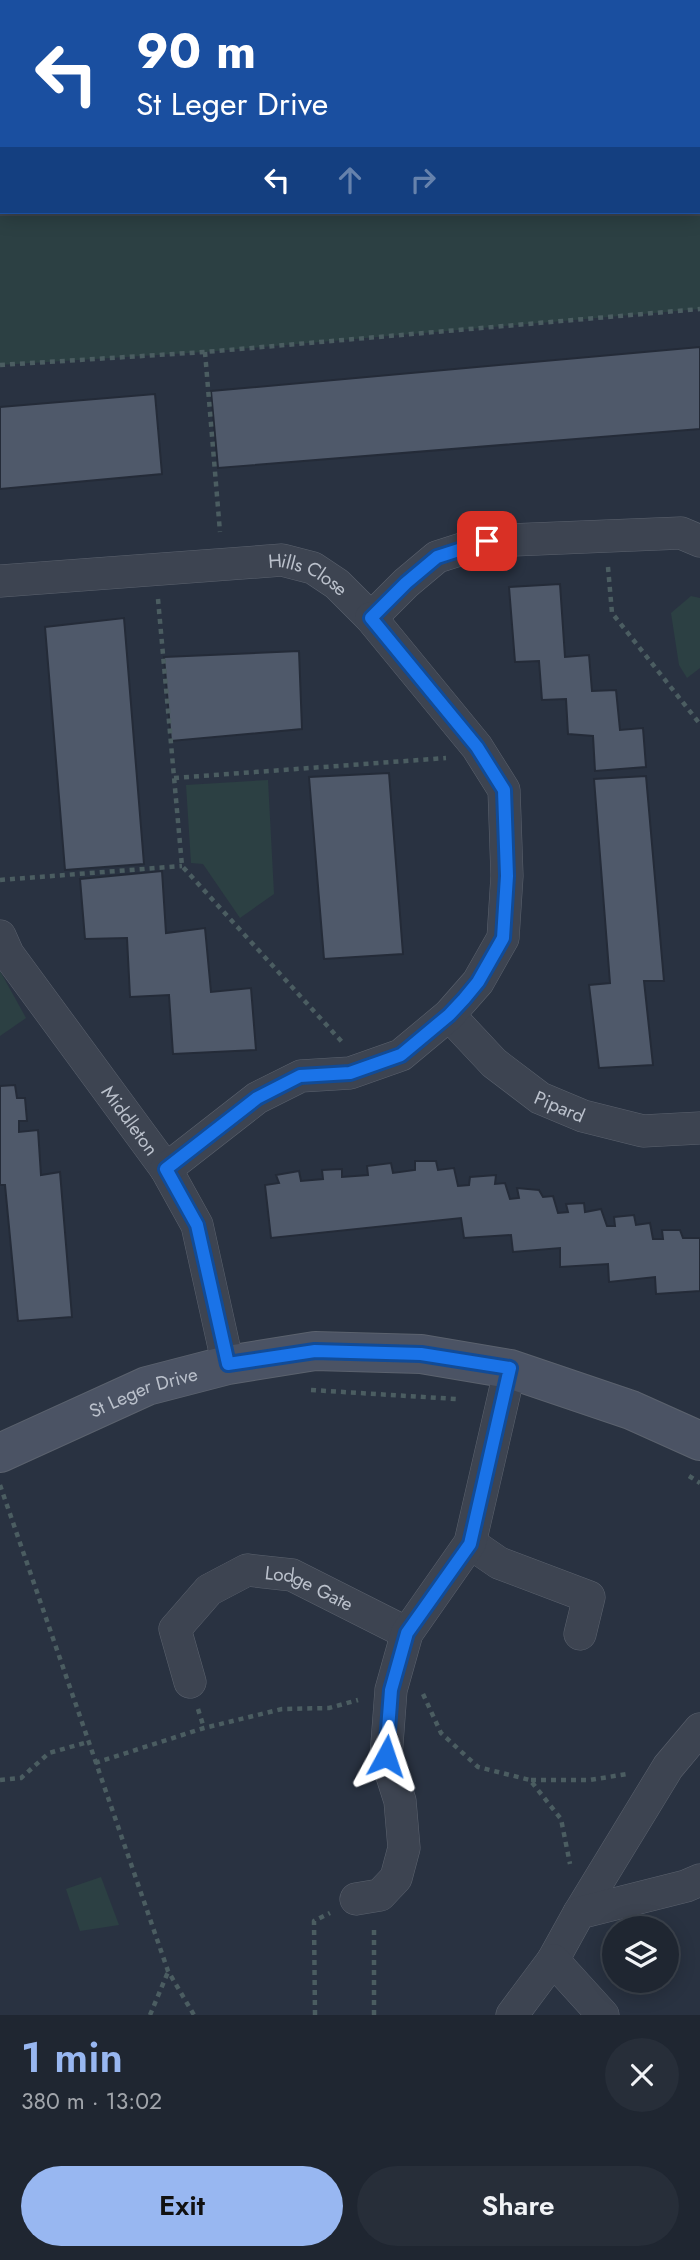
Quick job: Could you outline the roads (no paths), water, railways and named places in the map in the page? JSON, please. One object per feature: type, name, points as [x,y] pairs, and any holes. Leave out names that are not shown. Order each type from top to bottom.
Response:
[{"type":"street","points":[[166,1169],[257,1098],[300,1076],[350,1073],[401,1055],[449,1015],[478,982],[503,938],[507,876],[504,790],[482,755],[371,618],[437,557],[487,541],[681,533],[700,541]]},
{"type":"street","name":"Hills Close","points":[[0,581],[282,560],[313,568],[337,584],[371,618]]},
{"type":"street","name":"Middleton","points":[[0,936],[8,954],[166,1169],[197,1225],[228,1364]]},
{"type":"street","name":"Pipard","points":[[449,1015],[494,1063],[540,1098],[583,1116],[643,1131],[700,1128]]},
{"type":"street","name":"St Leger Drive","points":[[0,1453],[147,1386],[228,1364],[315,1351],[421,1354],[510,1368],[631,1409],[694,1459]]},
{"type":"street","points":[[365,1897],[380,1895],[396,1878],[404,1848],[400,1801],[386,1756],[391,1690],[407,1633],[470,1544],[510,1368]]},
{"type":"street","points":[[470,1544],[499,1563],[589,1597],[580,1634]]},
{"type":"street","name":"Lodge Gate","points":[[190,1682],[175,1629],[209,1590],[247,1570],[292,1575],[407,1633]]},
{"type":"street","points":[[512,2015],[553,1960],[668,1767],[700,1729]]},
{"type":"street","points":[[579,1913],[686,1886],[700,1880]]},
{"type":"street","points":[[553,1960],[603,2015]]}]
